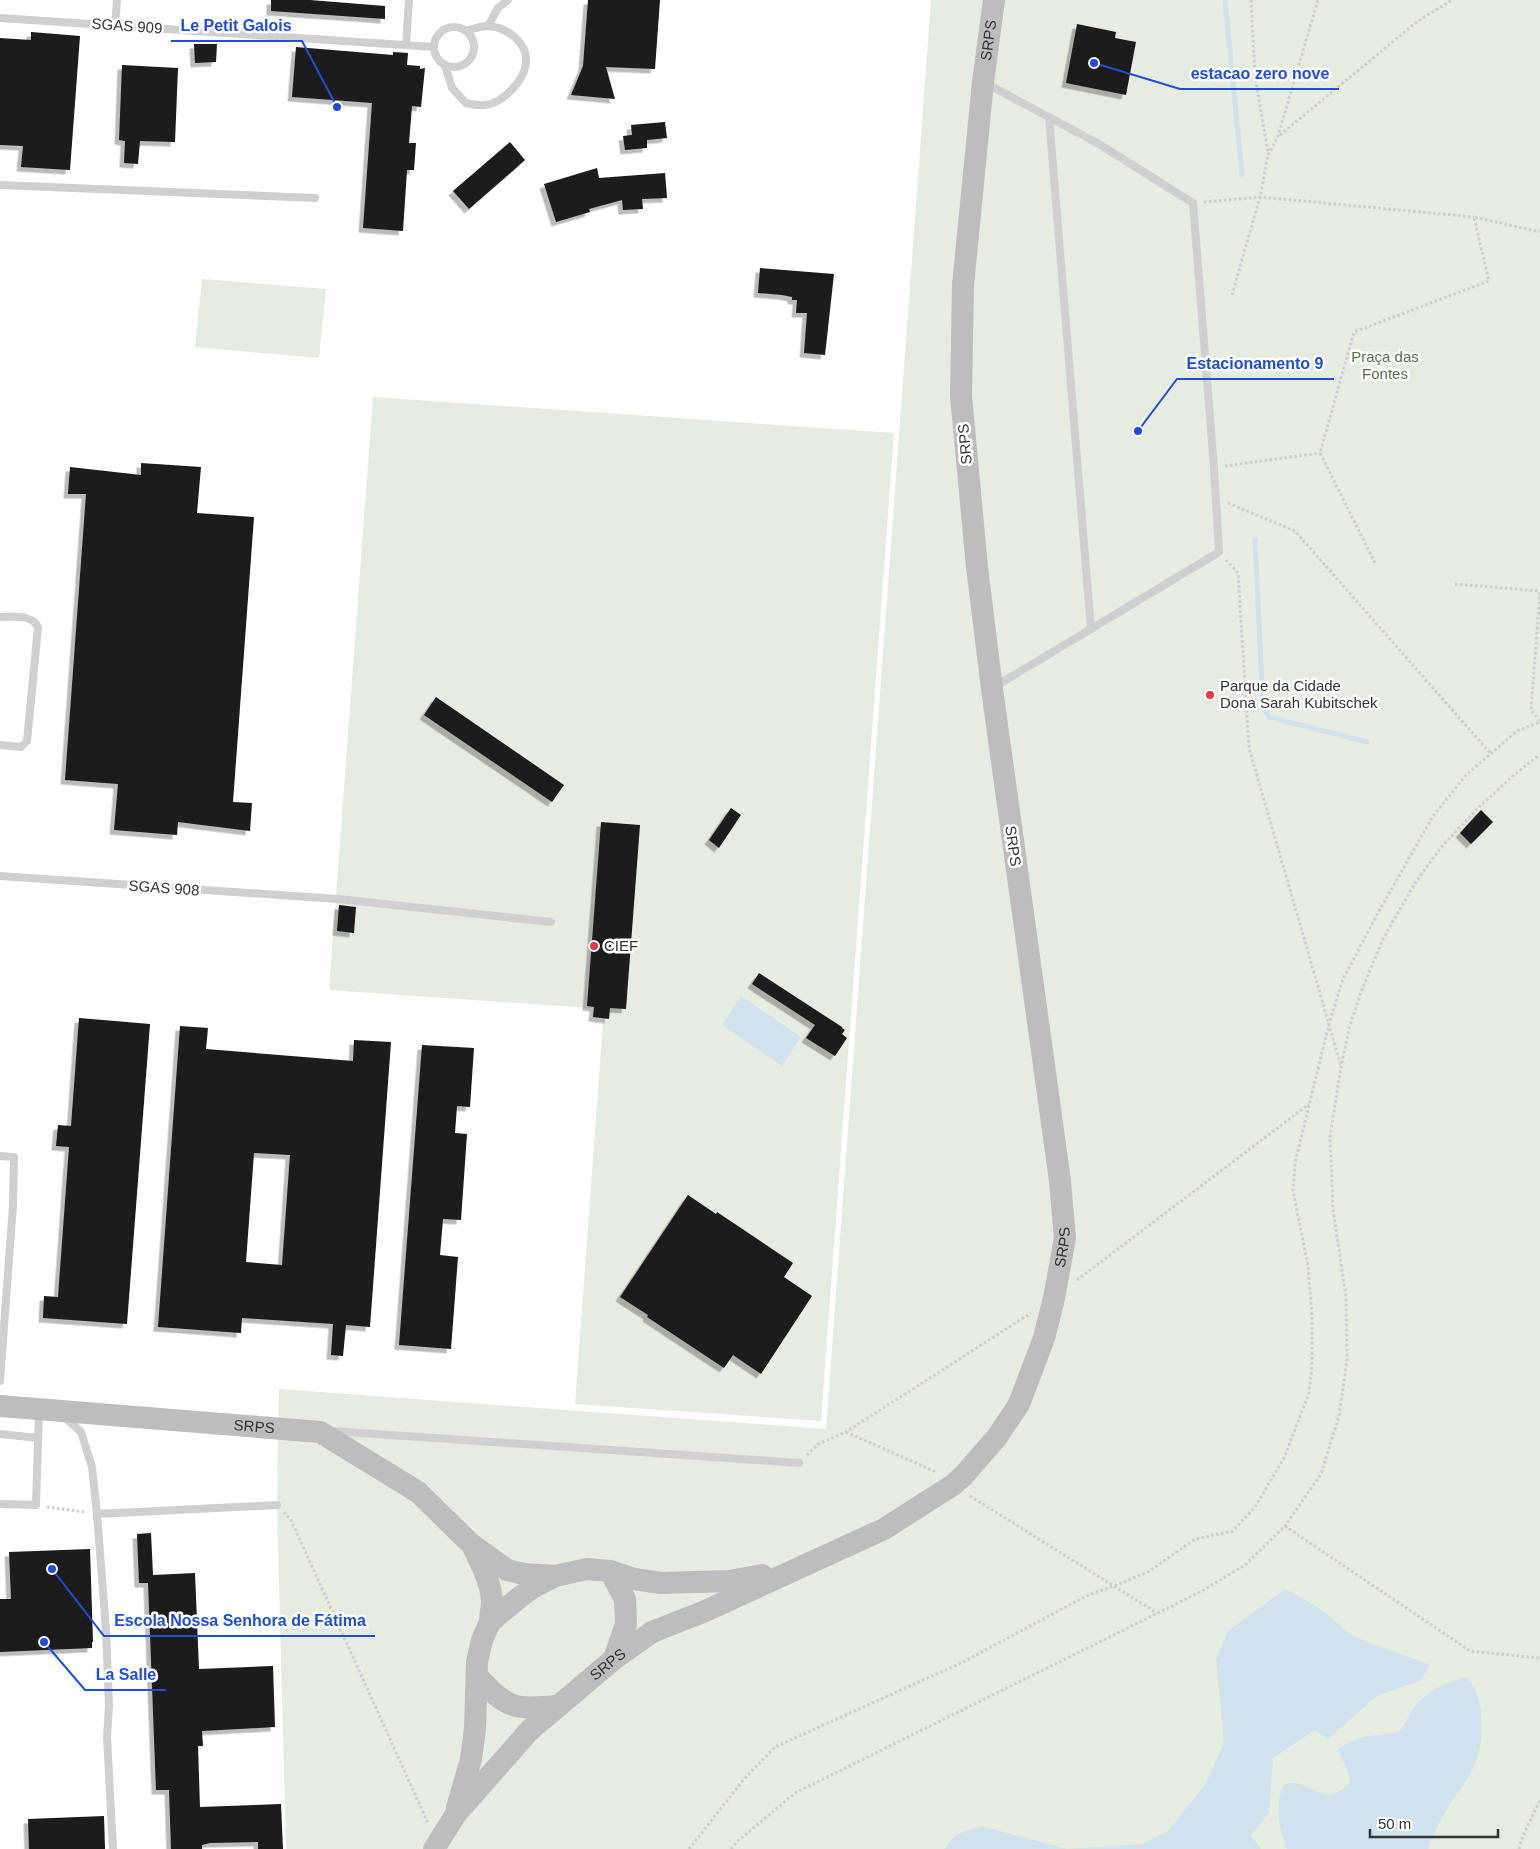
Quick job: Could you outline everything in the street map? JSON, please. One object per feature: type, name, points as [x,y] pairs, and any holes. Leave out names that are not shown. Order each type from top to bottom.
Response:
[{"type":"main road","name":"SRPS","points":[[435,1846],[456,1814],[530,1730],[556,1706],[614,1659],[652,1632],[703,1612],[884,1530],[953,1485],[964,1475],[997,1436],[1019,1404],[1044,1338],[1066,1238],[1060,1181],[992,689],[977,567],[961,396],[963,286],[983,82],[994,0]]},
{"type":"main road","name":"SRPS","points":[[0,1406],[320,1432],[418,1492],[471,1544],[507,1570],[524,1574],[555,1576],[586,1570],[610,1571],[634,1579],[685,1584],[729,1581],[797,1568]]},
{"type":"main road","name":"SRPS","points":[[456,1814],[471,1759],[475,1729],[477,1662],[482,1640],[490,1622],[492,1600],[488,1582],[471,1544]]},
{"type":"main road","points":[[610,1571],[625,1599],[626,1624],[614,1659]]},
{"type":"main road","name":"SRPS","points":[[490,1622],[532,1588],[555,1576]]},
{"type":"main road","points":[[477,1676],[495,1695],[507,1704],[527,1709],[556,1706]]},
{"type":"lane","points":[[115,26],[117,0]]},
{"type":"lane","points":[[406,45],[410,0]]},
{"type":"lane","points":[[488,26],[498,8],[508,0]]},
{"type":"lane","name":"SGAS 909","points":[[0,18],[434,47]]},
{"type":"lane","points":[[445,65],[452,88],[466,103],[485,105],[506,97],[521,77],[526,63],[525,50],[515,36],[506,31],[488,26],[466,31],[452,27],[444,29],[439,34],[434,47],[439,61],[452,67],[466,63],[471,57],[473,43],[466,31]]},
{"type":"lane","points":[[983,82],[1099,144],[1193,203],[1219,552],[992,689]]},
{"type":"lane","points":[[1049,117],[1091,629]]},
{"type":"lane","points":[[0,185],[315,198]]},
{"type":"lane","points":[[0,617],[29,618],[38,627],[27,740],[21,747],[0,745]]},
{"type":"lane","name":"SGAS 908","points":[[0,876],[327,899],[551,922]]},
{"type":"lane","points":[[0,1156],[14,1157],[13,1206],[0,1381]]},
{"type":"lane","points":[[0,1504],[36,1505],[38,1438],[48,1411],[81,1432],[92,1467],[97,1514],[106,1640],[109,1706],[106,1737],[113,1849]]},
{"type":"lane","points":[[320,1432],[353,1432],[799,1463]]},
{"type":"lane","points":[[0,1434],[38,1438]]},
{"type":"lane","points":[[97,1514],[277,1505]]},
{"type":"path","points":[[1251,0],[1255,76],[1268,155]]},
{"type":"path","points":[[1232,295],[1260,197],[1268,155],[1278,136],[1318,0]]},
{"type":"path","points":[[1278,136],[1418,21],[1452,0]]},
{"type":"path","points":[[1193,203],[1260,197],[1474,217],[1540,232]]},
{"type":"path","points":[[1375,563],[1320,453],[1354,332],[1489,281],[1474,217]]},
{"type":"path","points":[[1214,468],[1320,453]]},
{"type":"path","points":[[1216,498],[1295,531],[1491,754]]},
{"type":"path","points":[[1219,552],[1238,574],[1249,748],[1341,1067]]},
{"type":"path","points":[[689,1849],[744,1779],[775,1747],[963,1662],[1086,1596],[1148,1572],[1195,1539],[1233,1531],[1256,1507],[1284,1458],[1309,1392],[1312,1364],[1312,1316],[1308,1266],[1293,1191],[1296,1163],[1328,1024],[1343,979],[1378,912],[1433,816],[1467,774],[1517,731],[1540,721],[1531,710],[1540,591],[1456,584]]},
{"type":"path","points":[[731,1849],[795,1793],[1202,1591],[1245,1565],[1284,1526],[1320,1474],[1339,1416],[1347,1360],[1346,1297],[1333,1209],[1330,1136],[1350,1025],[1383,939],[1416,883],[1444,845],[1480,806],[1540,754]]},
{"type":"path","points":[[799,1463],[818,1444],[846,1432],[1054,1298],[1310,1104]]},
{"type":"path","points":[[846,1432],[940,1474],[953,1485],[1158,1614]]},
{"type":"path","points":[[36,1505],[97,1514]]},
{"type":"path","points":[[277,1505],[291,1520],[435,1846]]},
{"type":"path","points":[[1284,1526],[1470,1651],[1540,1658]]},
{"type":"path","points":[[1519,1849],[1522,1838],[1540,1800]]},
{"type":"green space","name":"Parque da Cidade Dona Sarah Kubitschek","points":[[931,0],[1540,0],[1540,1849],[286,1849],[277,1507],[279,1389],[826,1429]]},
{"type":"green space","points":[[202,279],[326,289],[319,358],[195,347]]},
{"type":"green space","name":"CIEF","points":[[373,397],[894,433],[821,1421],[575,1404],[604,1009],[329,990]]},
{"type":"water","points":[[741,996],[801,1037],[782,1066],[722,1025]]},
{"type":"water","points":[[1285,1589],[1321,1609],[1352,1636],[1430,1665],[1421,1680],[1377,1696],[1328,1739],[1315,1730],[1273,1758],[1269,1813],[1251,1835],[1261,1849],[1067,1849],[1143,1844],[1168,1831],[1205,1785],[1224,1743],[1216,1659],[1228,1631]]},
{"type":"water","points":[[1466,1677],[1477,1694],[1480,1705],[1482,1729],[1479,1751],[1469,1775],[1439,1822],[1428,1849],[1287,1849],[1278,1809],[1284,1785],[1301,1784],[1324,1794],[1340,1791],[1350,1782],[1349,1775],[1338,1750],[1359,1738],[1399,1732],[1417,1703],[1429,1693],[1452,1681]]},
{"type":"water","points":[[982,1826],[1067,1849],[944,1849],[957,1834]]},
{"type":"building","points":[[271,0],[310,0],[385,6],[385,19],[271,11]]},
{"type":"building","points":[[588,0],[660,0],[655,69],[606,67],[615,99],[571,95],[583,66]]},
{"type":"building","points":[[1077,24],[1116,32],[1115,38],[1136,42],[1126,95],[1066,83]]},
{"type":"building","points":[[31,32],[80,36],[70,170],[21,167],[23,146],[0,145],[0,38],[31,40]]},
{"type":"building","points":[[194,44],[217,44],[216,62],[195,63]]},
{"type":"building","points":[[296,47],[393,55],[393,52],[408,53],[407,65],[420,66],[420,69],[425,68],[421,107],[412,106],[409,143],[416,143],[414,170],[407,170],[403,231],[363,228],[372,103],[292,97]]},
{"type":"building","points":[[122,65],[178,68],[175,142],[140,141],[138,164],[124,163],[125,141],[119,140]]},
{"type":"building","points":[[665,122],[667,138],[647,140],[647,148],[625,150],[623,136],[632,135],[631,125]]},
{"type":"building","points":[[510,142],[525,160],[469,209],[453,191]]},
{"type":"building","points":[[597,168],[599,178],[665,173],[667,198],[642,199],[643,209],[623,210],[622,200],[589,209],[590,212],[556,222],[544,184]]},
{"type":"building","points":[[760,268],[834,274],[825,355],[804,353],[807,313],[796,313],[797,300],[792,300],[792,297],[782,295],[758,293]]},
{"type":"building","points":[[141,463],[201,467],[197,513],[254,517],[233,802],[252,803],[250,831],[178,822],[177,835],[114,830],[118,784],[65,780],[86,494],[68,494],[70,467],[141,475]]},
{"type":"building","points":[[436,697],[564,785],[552,802],[424,715]]},
{"type":"building","points":[[731,808],[741,815],[719,848],[709,840]]},
{"type":"building","points":[[1481,810],[1493,822],[1471,844],[1460,833]]},
{"type":"building","points":[[601,822],[640,825],[626,1009],[610,1008],[609,1019],[593,1017],[594,1007],[587,1006]]},
{"type":"building","points":[[339,905],[356,907],[354,933],[337,931]]},
{"type":"building","points":[[759,973],[845,1030],[842,1034],[847,1038],[835,1056],[806,1038],[815,1025],[752,984]]},
{"type":"building","points":[[79,1018],[150,1024],[127,1324],[43,1318],[44,1296],[58,1297],[69,1147],[56,1146],[58,1125],[71,1126]]},
{"type":"building","points":[[180,1026],[208,1028],[206,1049],[353,1061],[354,1040],[391,1042],[370,1327],[346,1325],[343,1356],[331,1355],[333,1324],[242,1318],[241,1333],[158,1327]],"holes":[[[254,1153],[290,1155],[282,1265],[246,1262]]]},
{"type":"building","points":[[422,1045],[474,1048],[470,1107],[457,1106],[455,1133],[467,1134],[461,1220],[443,1219],[440,1255],[458,1257],[451,1349],[399,1345]]},
{"type":"building","points":[[688,1195],[793,1263],[784,1277],[812,1296],[761,1374],[733,1355],[724,1368],[620,1297]]},
{"type":"building","points":[[151,1533],[153,1575],[195,1573],[199,1669],[273,1666],[275,1727],[202,1731],[203,1746],[198,1746],[200,1807],[281,1804],[283,1849],[258,1849],[258,1842],[210,1843],[202,1845],[202,1849],[171,1849],[169,1790],[156,1790],[148,1583],[139,1583],[137,1534]]},
{"type":"building","points":[[90,1549],[92,1648],[0,1652],[0,1599],[11,1599],[9,1552]]},
{"type":"building","points":[[104,1816],[105,1849],[29,1849],[28,1819]]},
{"type":"waterway","points":[[1225,0],[1242,175]]},
{"type":"waterway","points":[[1255,540],[1263,707],[1269,717],[1367,742]]},
{"type":"place","name":"estacao zero nove","points":[[1094,63]]},
{"type":"place","name":"Le Petit Galois","points":[[337,107]]},
{"type":"place","name":"Estacionamento 9","points":[[1138,431]]},
{"type":"place","name":"Parque da Cidade Dona Sarah Kubitschek","points":[[1210,695]]},
{"type":"place","name":"CIEF","points":[[594,946]]},
{"type":"place","name":"Escola Nossa Senhora de Fátima","points":[[52,1569]]},
{"type":"place","name":"La Salle","points":[[44,1642]]},
{"type":"park label","name":"Praça das Fontes","points":[[1385,366]]}]
